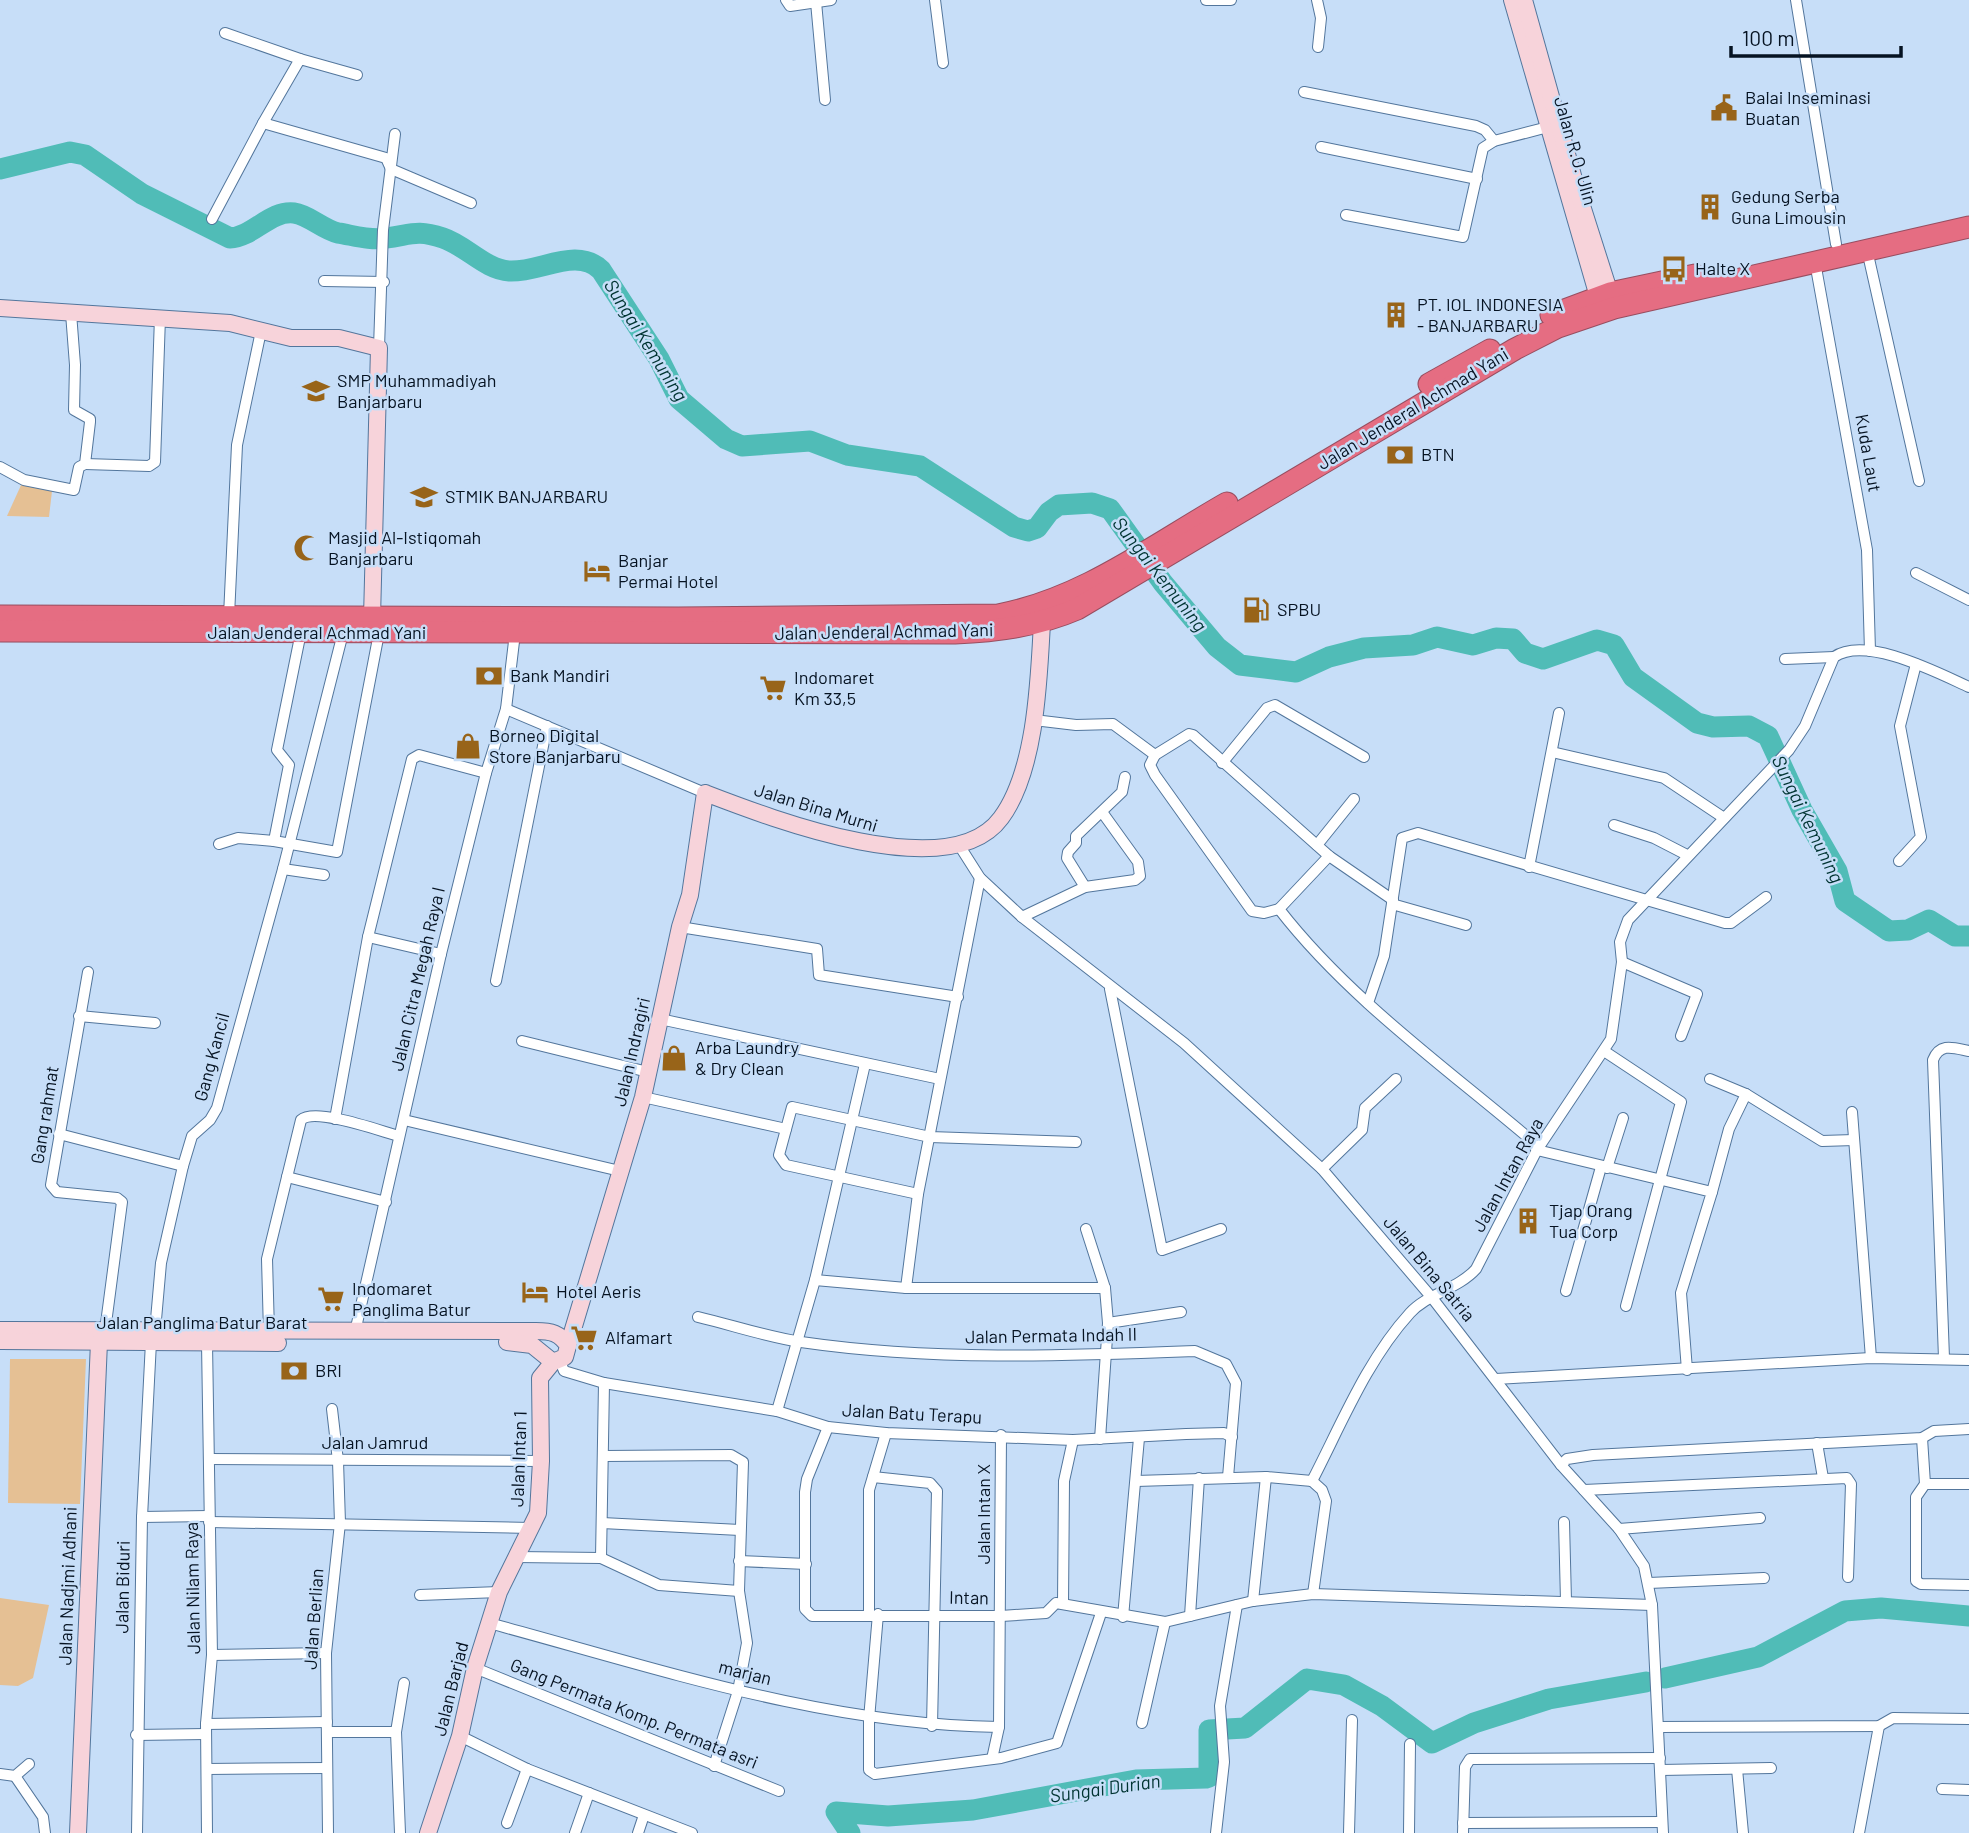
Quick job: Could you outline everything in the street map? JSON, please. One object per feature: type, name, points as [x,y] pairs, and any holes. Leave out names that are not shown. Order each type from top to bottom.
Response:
[{"type":"highway","name":"Jalan Jenderal Achmad Yani","points":[[793,625],[954,633],[998,631],[1042,622],[1077,609],[1127,570],[1155,553],[1514,349],[1606,302],[1969,213]]},
{"type":"highway","name":"Jalan Jenderal Achmad Yani","points":[[1606,302],[1815,262],[1969,227]]},
{"type":"highway","name":"Jalan Jenderal Achmad Yani","points":[[0,616],[80,624],[343,633],[375,625],[793,625],[998,615],[1035,608],[1127,570]]},
{"type":"highway","name":"Jalan Jenderal Achmad Yani","points":[[0,631],[229,616],[515,633],[678,625]]},
{"type":"main road","name":"Jalan R.O. Ulin","points":[[1512,0],[1548,127],[1572,192],[1606,302]]},
{"type":"main road","name":"Jalan R.O. Ulin","points":[[1524,0],[1572,192]]},
{"type":"main road","points":[[0,309],[230,323],[291,338],[339,338],[379,348],[375,625]]},
{"type":"main road","name":"Jalan Bina Murni","points":[[705,793],[876,847],[907,849],[959,845],[980,836],[1002,818],[1019,781],[1034,720],[1042,622]]},
{"type":"main road","name":"Jalan Indragiri","points":[[568,1346],[643,1097],[680,927],[690,895],[705,793]]},
{"type":"main road","points":[[556,1361],[568,1346],[562,1337],[551,1331],[576,1315]]},
{"type":"main road","name":"Jalan Panglima Batur Barat","points":[[0,1330],[19,1336]]},
{"type":"main road","name":"Jalan Panglima Batur Barat","points":[[0,1341],[19,1336],[551,1331]]},
{"type":"main road","name":"Jalan Nadjmi Adhani","points":[[78,1833],[102,1336]]},
{"type":"main road","name":"Jalan Panglima Batur Barat","points":[[153,1336],[207,1343],[525,1342],[556,1361]]},
{"type":"main road","name":"Jalan Intan 1","points":[[516,1557],[538,1513],[541,1461],[540,1378],[556,1361]]},
{"type":"main road","name":"Jalan Barjad","points":[[428,1833],[460,1736],[475,1668],[489,1623],[499,1592],[516,1557]]},
{"type":"street","points":[[786,0],[790,6],[831,0]]},
{"type":"street","points":[[934,0],[943,63]]},
{"type":"street","points":[[1206,0],[1231,0]]},
{"type":"street","points":[[1317,0],[1321,18],[1318,47]]},
{"type":"street","points":[[1796,0],[1836,244]]},
{"type":"street","points":[[816,2],[825,100]]},
{"type":"street","points":[[225,33],[357,75]]},
{"type":"street","points":[[212,219],[300,59]]},
{"type":"street","points":[[1304,92],[1476,126],[1485,130],[1494,141]]},
{"type":"street","points":[[263,122],[386,158],[391,169],[471,204]]},
{"type":"street","points":[[1346,215],[1463,237],[1483,148],[1494,141],[1548,127]]},
{"type":"street","points":[[379,348],[384,282],[383,230],[395,134]]},
{"type":"street","points":[[1321,147],[1477,178]]},
{"type":"street","points":[[1867,250],[1919,481]]},
{"type":"street","name":"Kuda Laut","points":[[1815,262],[1867,550],[1870,651]]},
{"type":"street","points":[[324,281],[384,282]]},
{"type":"street","points":[[71,313],[75,365],[74,410],[90,419],[85,464]]},
{"type":"street","points":[[0,467],[24,480],[74,490],[79,467],[85,464],[149,466],[155,463],[160,317]]},
{"type":"street","points":[[229,616],[237,445],[261,331]]},
{"type":"street","points":[[1916,573],[1969,600]]},
{"type":"street","points":[[219,844],[238,838],[337,852],[375,625]]},
{"type":"street","points":[[274,841],[289,765],[277,750],[301,632]]},
{"type":"street","name":"Gang Kancil","points":[[153,1336],[160,1263],[183,1166],[192,1136],[210,1120],[216,1108],[284,869],[343,633]]},
{"type":"street","name":"Jalan Citra Megah Raya I","points":[[355,1332],[441,954],[486,773],[506,709],[515,633]]},
{"type":"street","points":[[1785,659],[1834,657],[1843,653],[1870,651],[1916,664],[1969,687]]},
{"type":"street","name":"Jalan Intan Raya","points":[[1312,1481],[1362,1385],[1392,1336],[1412,1311],[1476,1269],[1537,1150],[1604,1051],[1614,1029],[1622,962],[1620,942],[1624,928],[1644,901],[1788,750],[1805,726],[1834,657]]},
{"type":"street","points":[[1899,861],[1921,837],[1900,726],[1916,664]]},
{"type":"street","points":[[1222,763],[1267,708],[1275,705],[1364,757]]},
{"type":"street","points":[[506,709],[705,793]]},
{"type":"street","points":[[1529,867],[1559,713]]},
{"type":"street","points":[[1034,720],[1076,725],[1113,724],[1155,755]]},
{"type":"street","points":[[496,981],[547,726]]},
{"type":"street","points":[[1329,856],[1279,909],[1264,914],[1252,911],[1155,775],[1150,765],[1155,755],[1191,734],[1329,856],[1393,902],[1466,925]]},
{"type":"street","points":[[1552,752],[1664,778],[1724,818]]},
{"type":"street","points":[[335,1119],[368,937],[412,759],[419,755],[486,773]]},
{"type":"street","points":[[1085,887],[1066,859],[1068,852],[1076,844],[1076,836],[1122,792],[1125,777]]},
{"type":"street","points":[[1317,845],[1354,799]]},
{"type":"street","points":[[1022,918],[1085,887],[1135,880],[1142,871],[1102,813]]},
{"type":"street","points":[[1614,825],[1654,838],[1688,855]]},
{"type":"street","points":[[1368,1003],[1384,956],[1402,838],[1410,834],[1418,833],[1728,924],[1766,897]]},
{"type":"street","name":"Jalan Bina Satria","points":[[959,845],[980,878],[1022,918],[1184,1044],[1322,1169],[1433,1299],[1561,1465],[1619,1529],[1644,1566],[1649,1583],[1662,1828]]},
{"type":"street","points":[[284,869],[324,875]]},
{"type":"street","points":[[906,1288],[919,1194],[980,878]]},
{"type":"street","points":[[1279,909],[1313,953],[1368,1003],[1531,1140],[1537,1150],[1713,1192]]},
{"type":"street","points":[[680,927],[817,949],[820,975],[958,997]]},
{"type":"street","points":[[368,937],[441,954]]},
{"type":"street","points":[[1622,962],[1697,994],[1681,1036]]},
{"type":"street","name":"Gang rahmat","points":[[88,972],[58,1134],[52,1188],[57,1192],[117,1198],[122,1202],[102,1336]]},
{"type":"street","points":[[1110,989],[1161,1250],[1221,1229]]},
{"type":"street","points":[[79,1016],[155,1023]]},
{"type":"street","points":[[660,1018],[940,1079]]},
{"type":"street","points":[[522,1041],[648,1072]]},
{"type":"street","points":[[1944,1358],[1933,1060],[1937,1051],[1944,1047],[1969,1051]]},
{"type":"street","points":[[1604,1051],[1660,1090],[1681,1100],[1626,1306]]},
{"type":"street","points":[[777,1411],[815,1280],[865,1064]]},
{"type":"street","points":[[1322,1169],[1362,1130],[1365,1108],[1396,1079]]},
{"type":"street","points":[[1710,1079],[1746,1094],[1822,1141],[1854,1140]]},
{"type":"street","points":[[1687,1370],[1681,1293],[1713,1192],[1729,1129],[1746,1094]]},
{"type":"street","points":[[643,1097],[786,1129]]},
{"type":"street","points":[[919,1194],[786,1165],[779,1155],[792,1107],[930,1137],[1076,1142]]},
{"type":"street","points":[[1852,1112],[1871,1358]]},
{"type":"street","points":[[270,1332],[267,1259],[303,1117],[335,1119],[399,1136]]},
{"type":"street","points":[[1566,1291],[1604,1167],[1623,1118]]},
{"type":"street","points":[[404,1120],[620,1171]]},
{"type":"street","points":[[58,1134],[183,1166]]},
{"type":"street","points":[[287,1177],[386,1202]]},
{"type":"street","points":[[1086,1229],[1105,1288],[1108,1323],[1100,1439]]},
{"type":"street","points":[[815,1280],[906,1288],[1105,1288]]},
{"type":"street","points":[[1108,1323],[1181,1312]]},
{"type":"street","name":"Jalan Permata Indah II","points":[[698,1317],[799,1342],[894,1352],[1107,1354],[1195,1351],[1226,1364],[1236,1383],[1232,1437]]},
{"type":"street","name":"Jalan Biduri","points":[[137,1833],[136,1735],[142,1517],[153,1336]]},
{"type":"street","name":"Jalan Nilam Raya","points":[[207,1343],[212,1655],[206,1729],[207,1833]]},
{"type":"street","points":[[1496,1379],[1871,1358],[1969,1360]]},
{"type":"street","name":"Jalan Batu Terapu","points":[[556,1361],[564,1371],[604,1383],[777,1411],[828,1427],[886,1433],[1001,1435],[1073,1440],[1212,1433],[1232,1437]]},
{"type":"street","points":[[601,1558],[604,1383]]},
{"type":"street","name":"Jalan Berlian","points":[[328,1833],[326,1653],[340,1523],[338,1461],[332,1409]]},
{"type":"street","name":"Intan","points":[[828,1427],[807,1479],[806,1613],[812,1616],[1001,1616],[1046,1613],[1056,1603],[1063,1604]]},
{"type":"street","points":[[1561,1465],[1567,1460],[1592,1455],[1922,1438],[1934,1431],[1969,1429]]},
{"type":"street","points":[[886,1433],[869,1490],[873,1614],[869,1719],[871,1773],[992,1759],[1057,1743],[1101,1613]]},
{"type":"street","name":"Jalan Intan X","points":[[992,1759],[999,1727],[1001,1435]]},
{"type":"street","points":[[1228,1477],[1232,1437]]},
{"type":"street","points":[[1123,1617],[1139,1438]]},
{"type":"street","points":[[1922,1438],[1925,1485],[1916,1497],[1916,1581],[1969,1585]]},
{"type":"street","points":[[1073,1440],[1064,1481],[1063,1604],[1123,1617],[1165,1622],[1253,1601],[1313,1594],[1651,1605]]},
{"type":"street","points":[[1817,1443],[1823,1478]]},
{"type":"street","points":[[604,1457],[740,1457],[743,1462],[739,1591],[747,1643],[738,1691],[714,1766]]},
{"type":"street","name":"Jalan Jamrud","points":[[209,1459],[541,1461]]},
{"type":"street","points":[[873,1477],[934,1485],[937,1491],[932,1615],[932,1726]]},
{"type":"street","points":[[1253,1601],[1266,1477]]},
{"type":"street","points":[[1136,1481],[1266,1477],[1312,1481],[1322,1490],[1326,1501],[1313,1594]]},
{"type":"street","points":[[1191,1616],[1199,1478]]},
{"type":"street","points":[[1584,1490],[1847,1478],[1851,1481],[1848,1577]]},
{"type":"street","points":[[1925,1485],[1969,1484]]},
{"type":"street","points":[[142,1517],[531,1528]]},
{"type":"street","points":[[1619,1529],[1760,1518]]},
{"type":"street","points":[[1564,1522],[1566,1601]]},
{"type":"street","points":[[602,1523],[740,1530]]},
{"type":"street","points":[[516,1557],[601,1558],[659,1585],[739,1591]]},
{"type":"street","points":[[739,1561],[806,1564]]},
{"type":"street","points":[[1649,1583],[1764,1578]]},
{"type":"street","points":[[420,1595],[499,1592]]},
{"type":"street","points":[[1216,1833],[1224,1762],[1219,1717],[1237,1605]]},
{"type":"street","points":[[1142,1723],[1165,1622]]},
{"type":"street","name":"marjan","points":[[489,1623],[738,1691],[869,1719],[932,1726],[999,1727]]},
{"type":"street","points":[[212,1655],[326,1653]]},
{"type":"street","name":"Gang Permata Komp. Permata asri","points":[[475,1668],[779,1791]]},
{"type":"street","points":[[400,1833],[396,1732],[404,1683]]},
{"type":"street","points":[[1658,1727],[1879,1726],[1893,1718],[1969,1719]]},
{"type":"street","points":[[1349,1833],[1352,1720]]},
{"type":"street","points":[[1859,1833],[1879,1726]]},
{"type":"street","points":[[136,1735],[206,1729],[327,1727],[396,1732]]},
{"type":"street","points":[[460,1736],[527,1769],[692,1833]]},
{"type":"street","points":[[1409,1833],[1410,1744]]},
{"type":"street","points":[[1662,1828],[1463,1828],[1465,1766],[1470,1759],[1771,1768]]},
{"type":"street","points":[[15,1776],[29,1763]]},
{"type":"street","points":[[207,1769],[327,1768]]},
{"type":"street","points":[[507,1823],[527,1769]]},
{"type":"street","points":[[1737,1769],[1743,1833]]},
{"type":"street","points":[[0,1774],[15,1776],[43,1817],[45,1833]]},
{"type":"street","points":[[1942,1789],[1969,1790]]},
{"type":"street","points":[[575,1833],[589,1793]]},
{"type":"street","points":[[638,1833],[645,1815]]},
{"type":"shaded area","points":[[22,483],[52,491],[49,517],[7,516]]},
{"type":"shaded area","points":[[10,1359],[86,1359],[80,1504],[8,1503]]},
{"type":"shaded area","points":[[0,1598],[49,1605],[33,1678],[18,1686],[0,1685]]},
{"type":"waterway","name":"Sungai Kemuning","points":[[0,169],[70,152],[85,155],[142,194],[230,238],[238,237],[269,219],[285,213],[294,213],[332,231],[362,237],[380,239],[420,233],[434,235],[451,241],[500,270],[521,271],[569,260],[591,263],[601,270],[659,359],[679,399],[726,439],[742,446],[810,441],[847,455],[920,466],[1014,527],[1028,531],[1037,528],[1049,512],[1059,505],[1092,503],[1110,509],[1163,583],[1217,647],[1240,665],[1296,672],[1329,657],[1364,648],[1413,645],[1437,637],[1473,645],[1496,638],[1513,639],[1525,653],[1543,659],[1597,640],[1614,645],[1633,677],[1697,723],[1713,727],[1749,726],[1768,736],[1802,810],[1837,871],[1845,901],[1889,931],[1908,930],[1929,920],[1955,936],[1969,936]]},
{"type":"waterway","name":"Sungai Durian","points":[[1665,1678],[1758,1657],[1845,1611],[1881,1608],[1969,1616]]},
{"type":"waterway","name":"Sungai Durian","points":[[850,1833],[836,1812],[888,1816],[973,1810],[1136,1780],[1209,1777],[1209,1730],[1245,1728],[1307,1679],[1344,1685],[1382,1706],[1432,1743],[1474,1723],[1549,1699],[1646,1682]]},
{"type":"place","name":"Balai Inseminasi Buatan","points":[[1724,108]]},
{"type":"place","name":"Gedung Serba Guna Limousin","points":[[1710,207]]},
{"type":"place","name":"Halte X","points":[[1674,269]]},
{"type":"place","name":"PT. IOL INDONESIA - BANJARBARU","points":[[1396,315]]},
{"type":"place","name":"SMP Muhammadiyah Banjarbaru","points":[[316,391]]},
{"type":"place","name":"BTN","points":[[1400,455]]},
{"type":"place","name":"STMIK BANJARBARU","points":[[424,497]]},
{"type":"place","name":"Masjid Al-Istiqomah Banjarbaru","points":[[307,548]]},
{"type":"place","name":"Banjar Permai Hotel","points":[[597,571]]},
{"type":"place","name":"SPBU","points":[[1256,610]]},
{"type":"place","name":"Bank Mandiri","points":[[489,676]]},
{"type":"place","name":"Indomaret Km 33,5","points":[[773,688]]},
{"type":"place","name":"Borneo Digital Store Banjarbaru","points":[[468,746]]},
{"type":"place","name":"Arba Laundry & Dry Clean","points":[[674,1058]]},
{"type":"place","name":"Tjap Orang Tua Corp","points":[[1528,1221]]},
{"type":"place","name":"Hotel Aeris","points":[[535,1292]]},
{"type":"place","name":"Indomaret Panglima Batur","points":[[331,1299]]},
{"type":"place","name":"Alfamart","points":[[584,1338]]},
{"type":"place","name":"BRI","points":[[294,1371]]}]
